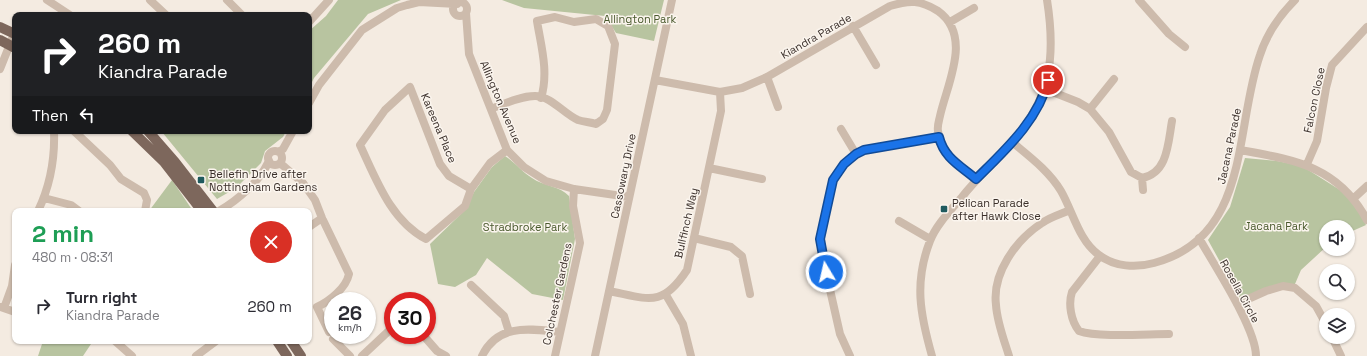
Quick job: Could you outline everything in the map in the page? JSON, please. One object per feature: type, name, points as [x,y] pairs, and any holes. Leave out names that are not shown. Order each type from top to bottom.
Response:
[{"type":"main road","points":[[0,27],[12,33]]},
{"type":"main road","points":[[146,134],[164,162],[200,208]]},
{"type":"main road","points":[[146,134],[175,162],[211,208]]},
{"type":"main road","points":[[279,344],[287,356]]},
{"type":"main road","points":[[293,344],[302,356]]},
{"type":"street","points":[[47,0],[65,12]]},
{"type":"street","points":[[150,0],[163,12]]},
{"type":"street","points":[[228,0],[237,3]]},
{"type":"street","points":[[312,19],[329,0]]},
{"type":"street","name":"Cassowary Drive","points":[[595,356],[672,0]]},
{"type":"street","name":"Kiandra Parade","points":[[655,80],[720,92],[742,88],[767,77],[890,6],[911,0],[928,4],[950,22]]},
{"type":"street","points":[[932,356],[923,326],[919,284],[922,266],[930,239],[976,179],[1012,142],[1033,114],[1045,89],[1052,53],[1051,22],[1047,0]]},
{"type":"street","points":[[1139,0],[1169,34],[1185,47]]},
{"type":"street","name":"Jacana Parade","points":[[1012,142],[1045,170],[1062,192],[1089,244],[1100,256],[1119,264],[1141,266],[1171,257],[1199,238],[1223,206],[1232,187],[1260,55],[1275,23],[1282,13],[1295,0]]},
{"type":"street","points":[[312,98],[319,85],[362,30],[397,8],[419,2],[444,3],[455,7],[465,5],[463,14],[455,14],[455,7]]},
{"type":"street","points":[[974,8],[950,22],[956,40],[956,61],[938,129],[942,149],[956,163],[976,179]]},
{"type":"street","name":"Allington Avenue","points":[[463,14],[469,54],[507,150],[524,167],[546,181],[574,189],[629,197]]},
{"type":"street","points":[[490,109],[513,101],[536,96],[541,98],[549,101],[578,120],[596,124],[603,119],[607,110],[615,44],[608,26],[596,19],[574,22],[555,17],[537,21],[544,61],[545,85],[541,98]]},
{"type":"street","points":[[853,26],[876,65]]},
{"type":"street","name":"Falcon Close","points":[[1307,164],[1317,141],[1326,88],[1332,65],[1367,27]]},
{"type":"street","points":[[0,69],[8,44]]},
{"type":"street","points":[[767,77],[778,106]]},
{"type":"street","points":[[1090,109],[1114,79]]},
{"type":"street","name":"Kareena Place","points":[[410,87],[440,164],[449,176],[471,189],[465,206],[426,239],[413,232],[384,196],[360,145],[385,110],[410,87]]},
{"type":"street","points":[[1045,89],[1078,102],[1090,109],[1109,132],[1131,172],[1142,178],[1151,176],[1161,167],[1167,153],[1172,121]]},
{"type":"street","name":"Bullfinch Way","points":[[666,295],[676,287],[687,270],[721,111],[720,92]]},
{"type":"street","points":[[841,129],[856,154]]},
{"type":"street","points":[[39,208],[44,198],[54,156],[54,134]]},
{"type":"street","points":[[77,134],[110,165],[121,179],[144,193],[147,200],[146,208]]},
{"type":"street","points":[[224,208],[246,190],[266,169],[270,154],[274,151],[279,152],[283,149],[291,134]]},
{"type":"street","points":[[850,356],[840,334],[820,239],[833,180],[844,164],[856,154],[864,150],[939,137]]},
{"type":"street","points":[[471,189],[490,163],[507,150]]},
{"type":"street","points":[[1240,150],[1307,164],[1337,182],[1354,198],[1367,220]]},
{"type":"street","points":[[279,152],[282,156],[280,163]]},
{"type":"street","points":[[269,161],[276,165],[280,163]]},
{"type":"street","points":[[280,163],[303,184],[315,200],[348,274],[347,282],[326,303],[317,307],[331,336],[350,356]]},
{"type":"street","points":[[709,168],[762,179]]},
{"type":"street","points":[[1142,178],[1143,190]]},
{"type":"street","points":[[1354,198],[1367,186]]},
{"type":"street","name":"Colchester Gardens","points":[[555,356],[580,243],[573,206],[574,189]]},
{"type":"street","points":[[44,198],[70,205],[74,208]]},
{"type":"street","points":[[1009,356],[996,305],[996,288],[1001,271],[1010,256],[1030,231],[1043,222],[1070,210]]},
{"type":"street","points":[[312,225],[322,218]]},
{"type":"street","points":[[899,221],[930,239]]},
{"type":"street","points":[[694,238],[731,247],[742,256],[750,294]]},
{"type":"street","name":"Rosella Circle","points":[[1199,238],[1237,304],[1254,340],[1256,356]]},
{"type":"street","points":[[1100,256],[1072,292],[1070,298],[1070,306],[1079,331],[1088,333],[1169,334]]},
{"type":"street","points":[[471,285],[504,316],[509,332]]},
{"type":"street","points":[[12,286],[2,307],[12,311]]},
{"type":"street","points":[[1237,304],[1266,291],[1283,286],[1295,288],[1316,306],[1319,311]]},
{"type":"street","points":[[609,292],[648,299],[666,295],[683,324],[691,356]]},
{"type":"street","points":[[482,356],[486,349],[495,340],[518,328],[560,332]]},
{"type":"street","points":[[362,356],[384,335]]},
{"type":"street","points":[[118,344],[132,356]]},
{"type":"street","points":[[196,356],[212,344]]},
{"type":"street","points":[[431,344],[437,351],[446,356]]},
{"type":"street","points":[[1335,344],[1341,356]]},
{"type":"green space","points":[[338,0],[401,0],[368,14],[312,82],[312,28],[326,16]]},
{"type":"green space","name":"Allington Park","points":[[502,0],[664,0],[654,41],[616,33],[605,16],[524,8]]},
{"type":"green space","points":[[164,134],[284,134],[283,137],[265,151],[261,163],[236,188],[217,199]]},
{"type":"green space","name":"Stradbroke Park","points":[[505,156],[536,181],[561,190],[569,196],[575,239],[563,300],[532,294],[487,258],[476,275],[455,287],[438,284],[430,244],[465,210],[474,192],[492,167]]},
{"type":"green space","name":"Jacana Park","points":[[1245,158],[1277,161],[1302,166],[1340,190],[1355,205],[1366,225],[1355,230],[1355,220],[1319,220],[1319,253],[1301,270],[1295,284],[1241,300],[1208,240],[1230,207]]},
{"type":"green space","points":[[172,180],[191,208],[151,208]]},
{"type":"green space","points":[[42,344],[91,344],[83,356],[38,356]]},
{"type":"place","name":"Bellefin Drive after Nottingham Gardens","points":[[201,180]]},
{"type":"place","name":"Pelican Parade after Hawk Close","points":[[944,209]]},
{"type":"route","points":[[826,272],[820,239],[833,180],[844,164],[856,154],[864,150],[939,137],[942,149],[956,163],[976,179],[1012,142],[1033,114],[1048,80]]}]
